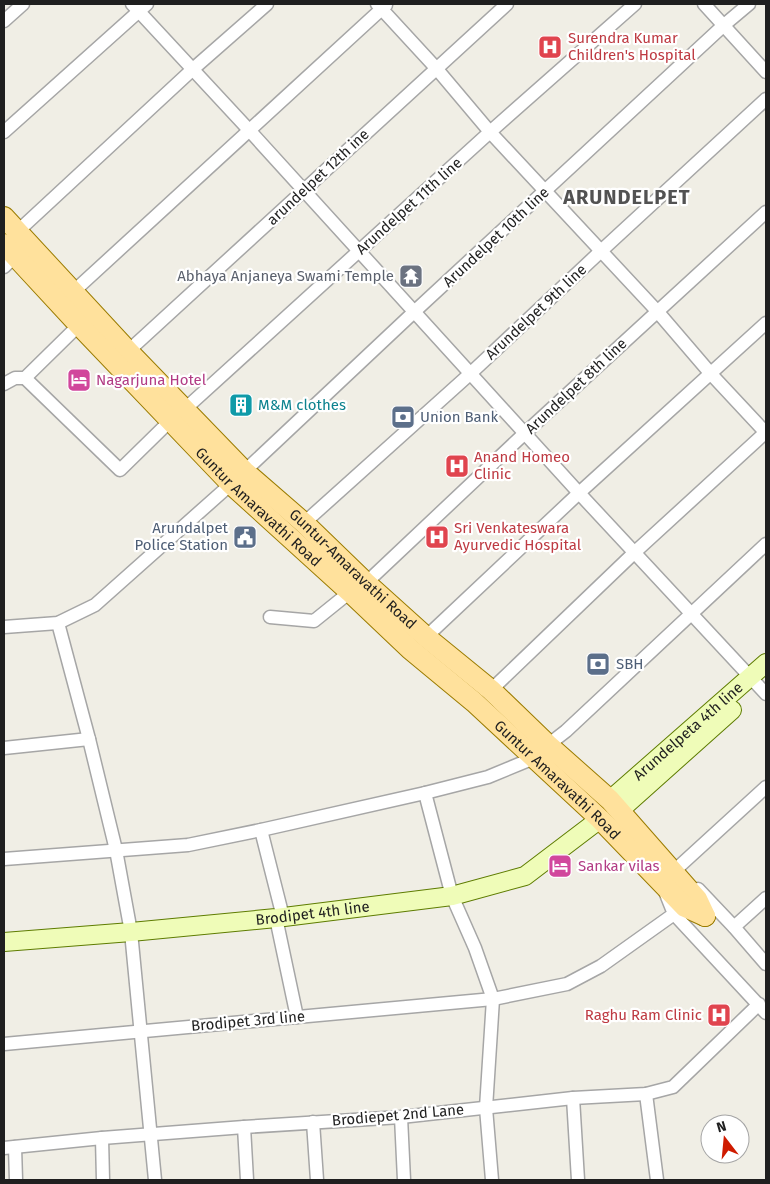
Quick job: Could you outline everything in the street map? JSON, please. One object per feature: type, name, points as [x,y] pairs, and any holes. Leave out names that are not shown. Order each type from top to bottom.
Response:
[{"type":"main road","points":[[4,217],[10,250],[73,292],[122,358]]},
{"type":"main road","name":"Guntur Amaravathi Road","points":[[10,250],[79,325],[122,358],[237,477],[358,587],[410,649],[474,702],[541,752],[600,819],[670,874],[685,907],[704,916]]},
{"type":"main road","name":"Guntur-Amaravathi Road","points":[[237,477],[304,523],[358,587],[426,636],[491,690],[541,752],[615,805],[670,874]]},
{"type":"street","points":[[4,21],[23,4]]},
{"type":"street","points":[[10,250],[192,69],[267,4]]},
{"type":"street","name":"arundelpet 12th ine","points":[[122,358],[507,4]]},
{"type":"street","name":"Arundelpet 11th line","points":[[25,378],[120,470],[178,414],[490,132],[635,4]]},
{"type":"street","points":[[704,4],[766,72]]},
{"type":"street","name":"Arundelpet 10th line","points":[[58,623],[95,605],[237,477],[724,25],[749,4]]},
{"type":"street","points":[[4,132],[140,6],[192,69],[250,130],[579,493],[691,613],[761,684]]},
{"type":"street","points":[[73,292],[382,6],[490,132],[657,311],[711,374],[766,433],[634,552],[491,690]]},
{"type":"street","name":"Arundelpet 9th line","points":[[304,523],[471,374],[766,99]]},
{"type":"street","name":"Arundelpet 8th line","points":[[270,617],[314,621],[358,587],[766,212]]},
{"type":"street","points":[[426,636],[579,493],[766,323]]},
{"type":"street","points":[[4,384],[15,378],[25,378],[79,325]]},
{"type":"street","points":[[4,859],[188,845],[425,793],[488,777],[541,752],[566,731],[766,544]]},
{"type":"street","points":[[4,627],[58,623],[116,850],[131,932],[155,1180]]},
{"type":"street","name":"Arundelpeta 4th line","points":[[615,805],[761,684],[766,663]]},
{"type":"street","points":[[4,748],[89,739]]},
{"type":"street","points":[[670,874],[766,787]]},
{"type":"street","points":[[425,793],[452,896],[475,948],[493,999],[486,1108],[492,1180]]},
{"type":"street","name":"Brodipet 4th line","points":[[4,942],[280,918],[452,896],[525,876],[600,819]]},
{"type":"street","points":[[261,830],[280,918],[298,1017]]},
{"type":"street","points":[[670,874],[674,914],[762,1009]]},
{"type":"street","points":[[670,874],[734,927],[766,964]]},
{"type":"street","points":[[734,927],[766,898]]},
{"type":"street","name":"Brodipet 3rd line","points":[[4,1044],[493,999],[567,984],[601,966],[674,914]]},
{"type":"street","name":"Brodiepet 2nd Lane","points":[[9,1147],[151,1134],[401,1117],[573,1098],[646,1094],[673,1087],[762,1009]]},
{"type":"street","points":[[646,1094],[657,1180]]},
{"type":"street","points":[[573,1098],[578,1180]]},
{"type":"street","points":[[401,1117],[404,1180]]},
{"type":"street","points":[[313,1122],[316,1180]]},
{"type":"street","points":[[244,1127],[247,1180]]},
{"type":"street","points":[[102,1138],[103,1180]]},
{"type":"street","points":[[9,1147],[16,1180]]},
{"type":"place","name":"Surendra Kumar Children's Hospital","points":[[550,47]]},
{"type":"place","name":"Abhaya Anjaneya Swami Temple","points":[[411,276]]},
{"type":"place","name":"Nagarjuna Hotel","points":[[79,380]]},
{"type":"place","name":"M&M clothes","points":[[241,405]]},
{"type":"place","name":"Union Bank","points":[[403,417]]},
{"type":"place","name":"Anand Homeo Clinic","points":[[457,466]]},
{"type":"place","name":"Arundalpet Police Station","points":[[245,537]]},
{"type":"place","name":"Sri Venkateswara Ayurvedic Hospital","points":[[437,537]]},
{"type":"place","name":"SBH","points":[[598,664]]},
{"type":"place","name":"Sankar vilas","points":[[560,866]]},
{"type":"place","name":"Raghu Ram Clinic","points":[[719,1015]]},
{"type":"district","name":"ARUNDELPET","points":[[627,197]]}]
